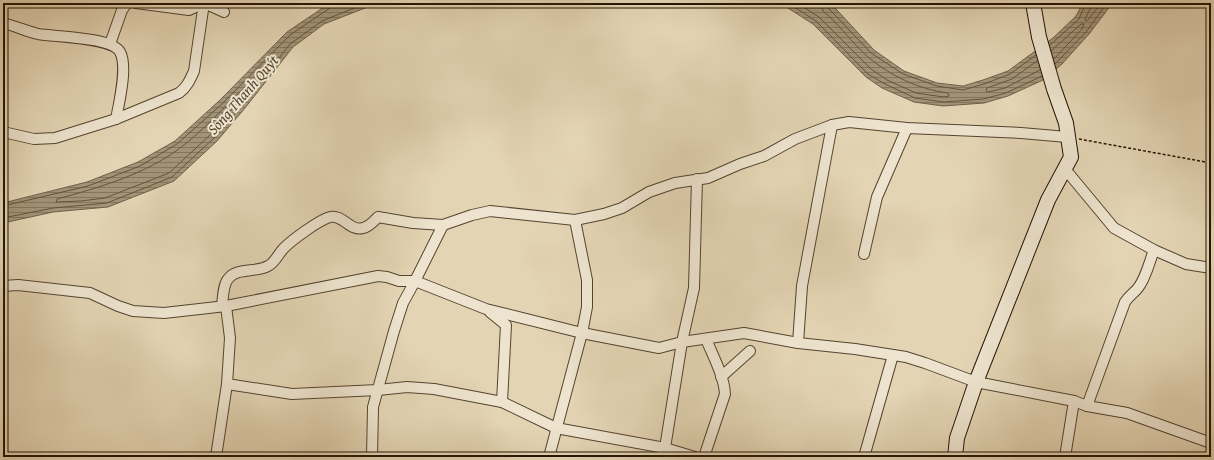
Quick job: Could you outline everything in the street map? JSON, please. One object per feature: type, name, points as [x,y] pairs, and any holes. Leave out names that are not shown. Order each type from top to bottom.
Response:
[{"type":"street","points":[[110,44],[126,3]]},
{"type":"street","points":[[136,3],[162,5],[189,10],[204,3],[224,12]]},
{"type":"street","points":[[3,132],[24,138],[55,138],[116,119],[179,93],[190,81],[194,71],[204,3]]},
{"type":"street","points":[[955,457],[957,438],[976,382],[1048,200],[1071,157],[1066,123],[1054,89],[1039,37],[1033,3]]},
{"type":"street","points":[[3,23],[38,33],[87,39],[115,46],[120,51],[123,59],[123,80],[116,119]]},
{"type":"street","points":[[216,457],[227,384],[230,338],[224,306],[225,283],[233,274],[269,266],[284,248],[315,225],[329,217],[342,219],[354,228],[359,229],[364,228],[378,217],[413,223],[443,225],[472,215],[490,212],[575,220],[604,214],[622,208],[649,192],[675,183],[708,178],[740,164],[764,156],[795,139],[832,125],[849,122],[907,128],[1021,133],[1067,137]]},
{"type":"street","points":[[798,343],[802,286],[832,125]]},
{"type":"street","points":[[864,254],[878,198],[907,128]]},
{"type":"street","points":[[1065,169],[1114,228],[1154,250],[1186,264],[1211,268]]},
{"type":"street","points":[[666,453],[682,342],[694,288],[697,180]]},
{"type":"street","points":[[549,457],[582,333],[587,307],[587,280],[575,220]]},
{"type":"street","points":[[372,457],[373,407],[394,331],[403,303],[443,225]]},
{"type":"street","points":[[1087,406],[1125,302],[1144,279],[1154,250]]},
{"type":"street","points":[[3,286],[18,285],[90,294],[133,311],[164,313],[224,306],[378,276],[387,277],[399,281],[415,281],[486,309],[582,333],[659,348],[682,342],[744,333],[798,343],[906,357],[976,382],[1127,413],[1211,443]]},
{"type":"street","points":[[486,309],[506,325],[502,402]]},
{"type":"street","points":[[705,457],[726,394],[706,339]]},
{"type":"street","points":[[721,378],[750,351]]},
{"type":"street","points":[[864,457],[893,355]]},
{"type":"street","points":[[227,384],[292,394],[378,390],[407,387],[428,389],[502,402],[556,428],[666,453],[695,457]]},
{"type":"street","points":[[1065,457],[1074,401]]},
{"type":"path","points":[[1067,137],[1211,163]]},
{"type":"water","name":"Sông Thanh Quýt","points":[[330,3],[378,3],[324,24],[293,47],[217,141],[174,181],[108,207],[53,212],[3,223],[3,203],[87,182],[138,162],[175,141],[220,100],[287,32]]},
{"type":"water","points":[[780,3],[828,3],[836,9],[874,50],[904,71],[937,83],[963,86],[1008,71],[1053,38],[1076,16],[1083,3],[1111,3],[1089,34],[1062,64],[1043,80],[1008,96],[984,103],[943,106],[914,102],[882,88],[866,77],[813,24]]}]
